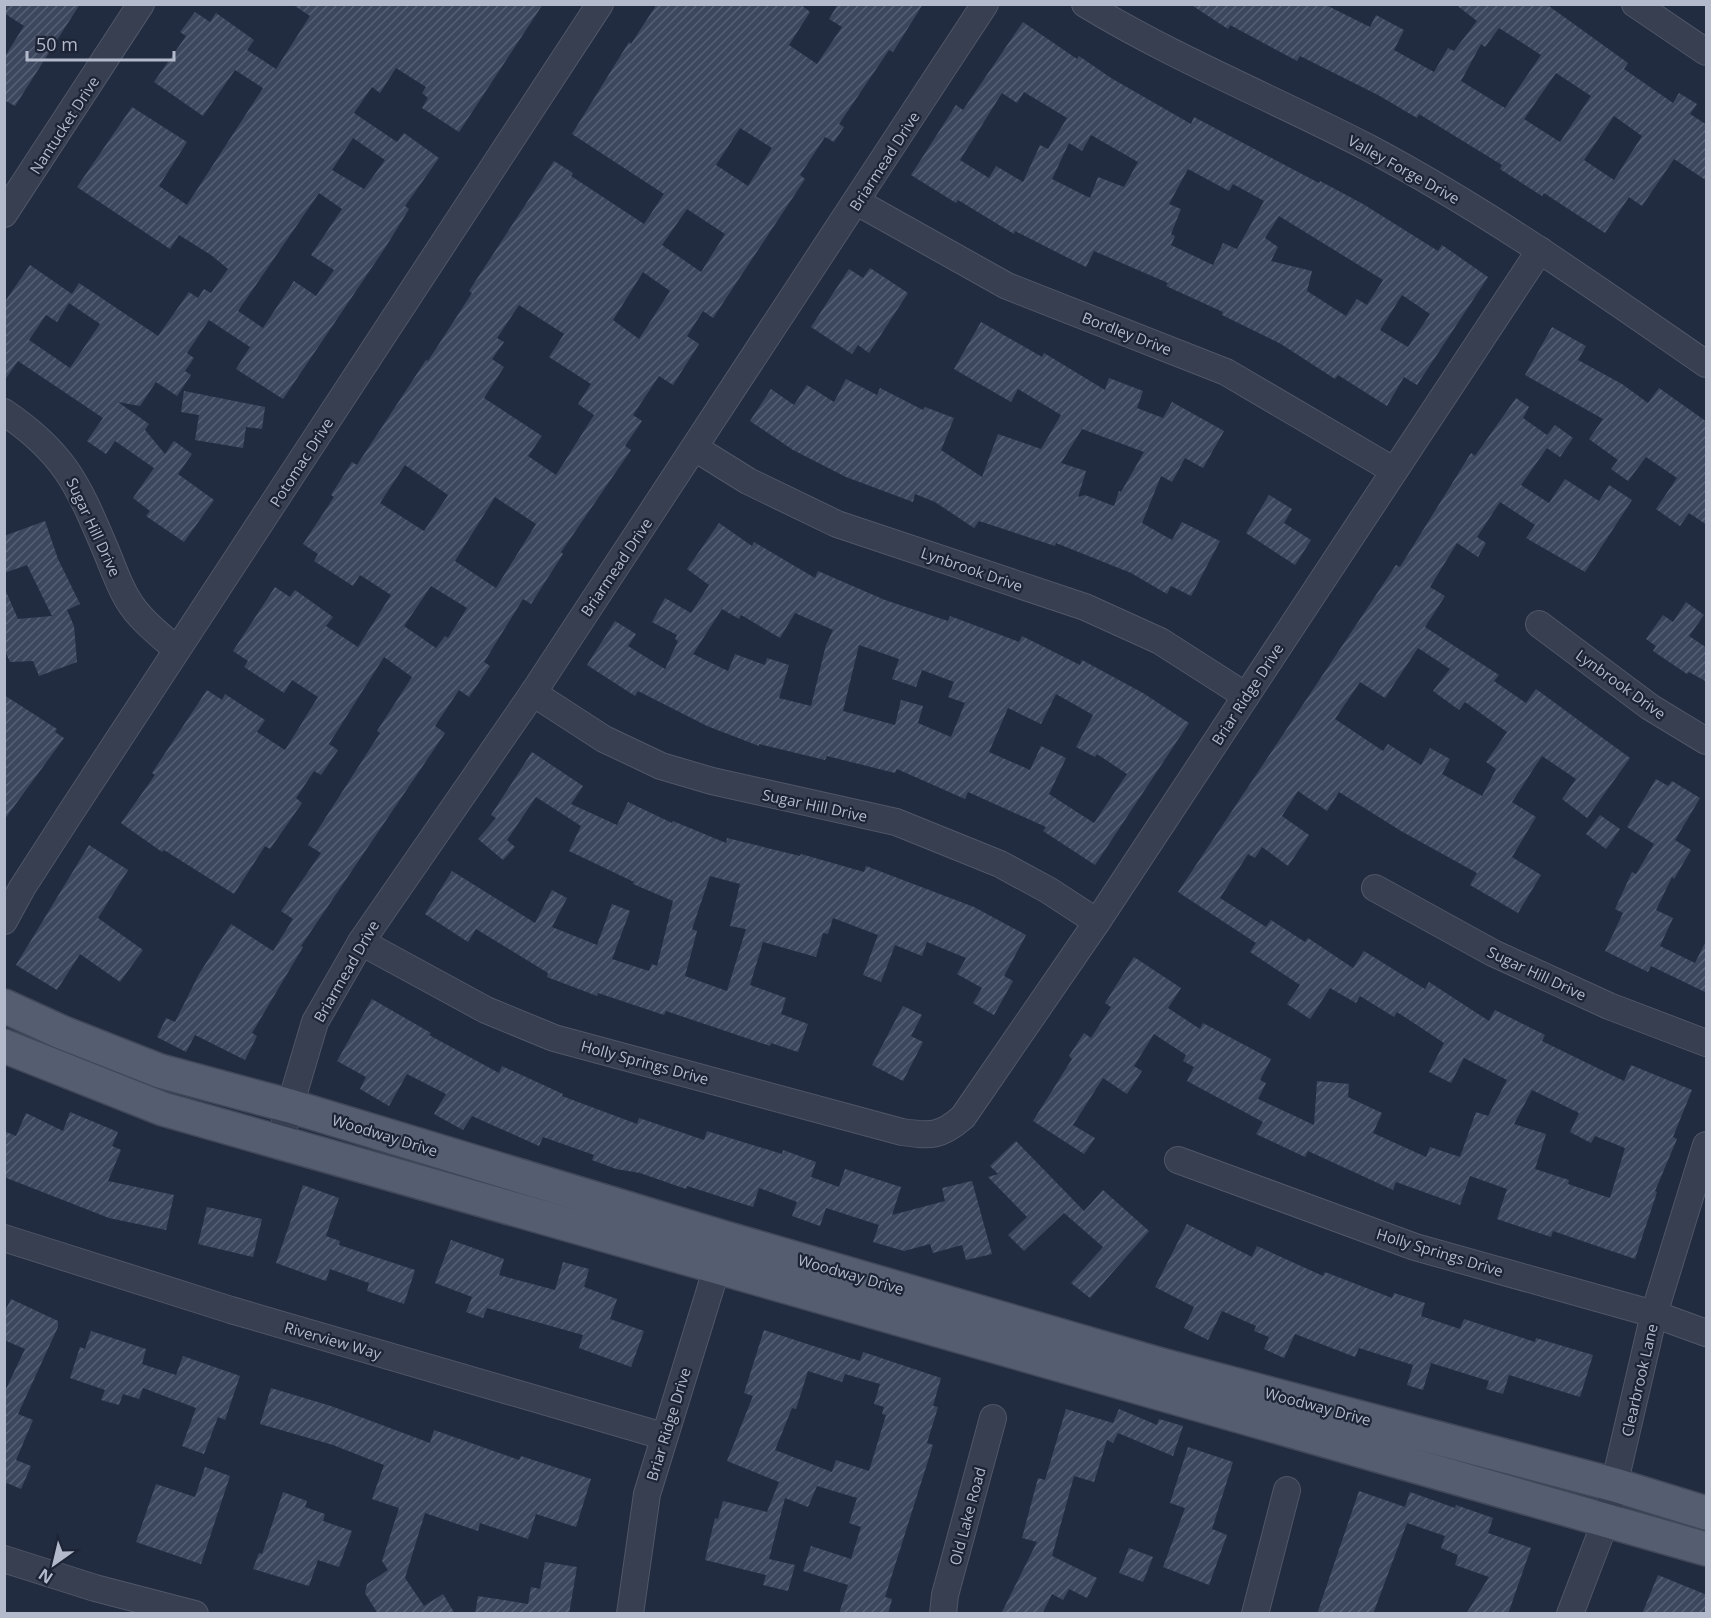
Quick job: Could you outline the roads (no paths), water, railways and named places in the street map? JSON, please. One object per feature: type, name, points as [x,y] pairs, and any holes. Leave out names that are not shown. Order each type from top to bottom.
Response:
[{"type":"main road","name":"Woodway Drive","points":[[4,1006],[160,1071],[290,1106],[722,1252]]},
{"type":"main road","name":"Woodway Drive","points":[[4,1046],[163,1109],[279,1143],[722,1252],[1161,1378],[1707,1550]]},
{"type":"main road","name":"Woodway Drive","points":[[1161,1378],[1615,1485],[1707,1513]]},
{"type":"street","name":"Nantucket Drive","points":[[4,214],[141,4]]},
{"type":"street","name":"Potomac Drive","points":[[4,921],[28,879],[600,4]]},
{"type":"street","name":"Briarmead Drive","points":[[279,1143],[315,1022],[361,942],[532,693],[695,448],[985,4]]},
{"type":"street","name":"Valley Forge Drive","points":[[1085,4],[1143,39],[1368,148],[1462,200],[1540,249],[1707,364]]},
{"type":"street","points":[[1635,4],[1707,52]]},
{"type":"street","name":"Bordley Drive","points":[[857,202],[1007,286],[1226,372],[1393,470]]},
{"type":"street","name":"Briar Ridge Drive","points":[[945,1132],[963,1117],[1097,922],[1540,249]]},
{"type":"street","name":"Sugar Hill Drive","points":[[4,412],[28,428],[56,453],[86,504],[129,601],[148,624],[177,650]]},
{"type":"street","name":"Lynbrook Drive","points":[[695,448],[748,481],[837,524],[1085,607],[1160,641],[1246,696]]},
{"type":"street","name":"Lynbrook Drive","points":[[1539,624],[1650,707],[1707,741]]},
{"type":"street","name":"Sugar Hill Drive","points":[[532,693],[604,739],[661,766],[712,781],[896,822],[1000,864],[1048,890],[1097,922]]},
{"type":"street","name":"Sugar Hill Drive","points":[[1375,888],[1493,953],[1609,1006],[1707,1043]]},
{"type":"street","name":"Holly Springs Drive","points":[[361,942],[486,1010],[554,1038],[902,1132],[927,1135],[945,1132]]},
{"type":"street","name":"Clearbrook Lane","points":[[1570,1614],[1606,1520],[1654,1314],[1707,1145]]},
{"type":"street","name":"Holly Springs Drive","points":[[1178,1160],[1415,1247],[1654,1314],[1707,1333]]},
{"type":"street","name":"Riverview Way","points":[[4,1238],[231,1310],[663,1436]]},
{"type":"street","name":"Briar Ridge Drive","points":[[630,1614],[647,1494],[663,1436],[722,1252]]},
{"type":"street","name":"Old Lake Road","points":[[943,1614],[945,1595],[993,1418]]},
{"type":"street","points":[[1255,1614],[1287,1490]]},
{"type":"street","points":[[4,1559],[95,1588],[195,1614]]}]
